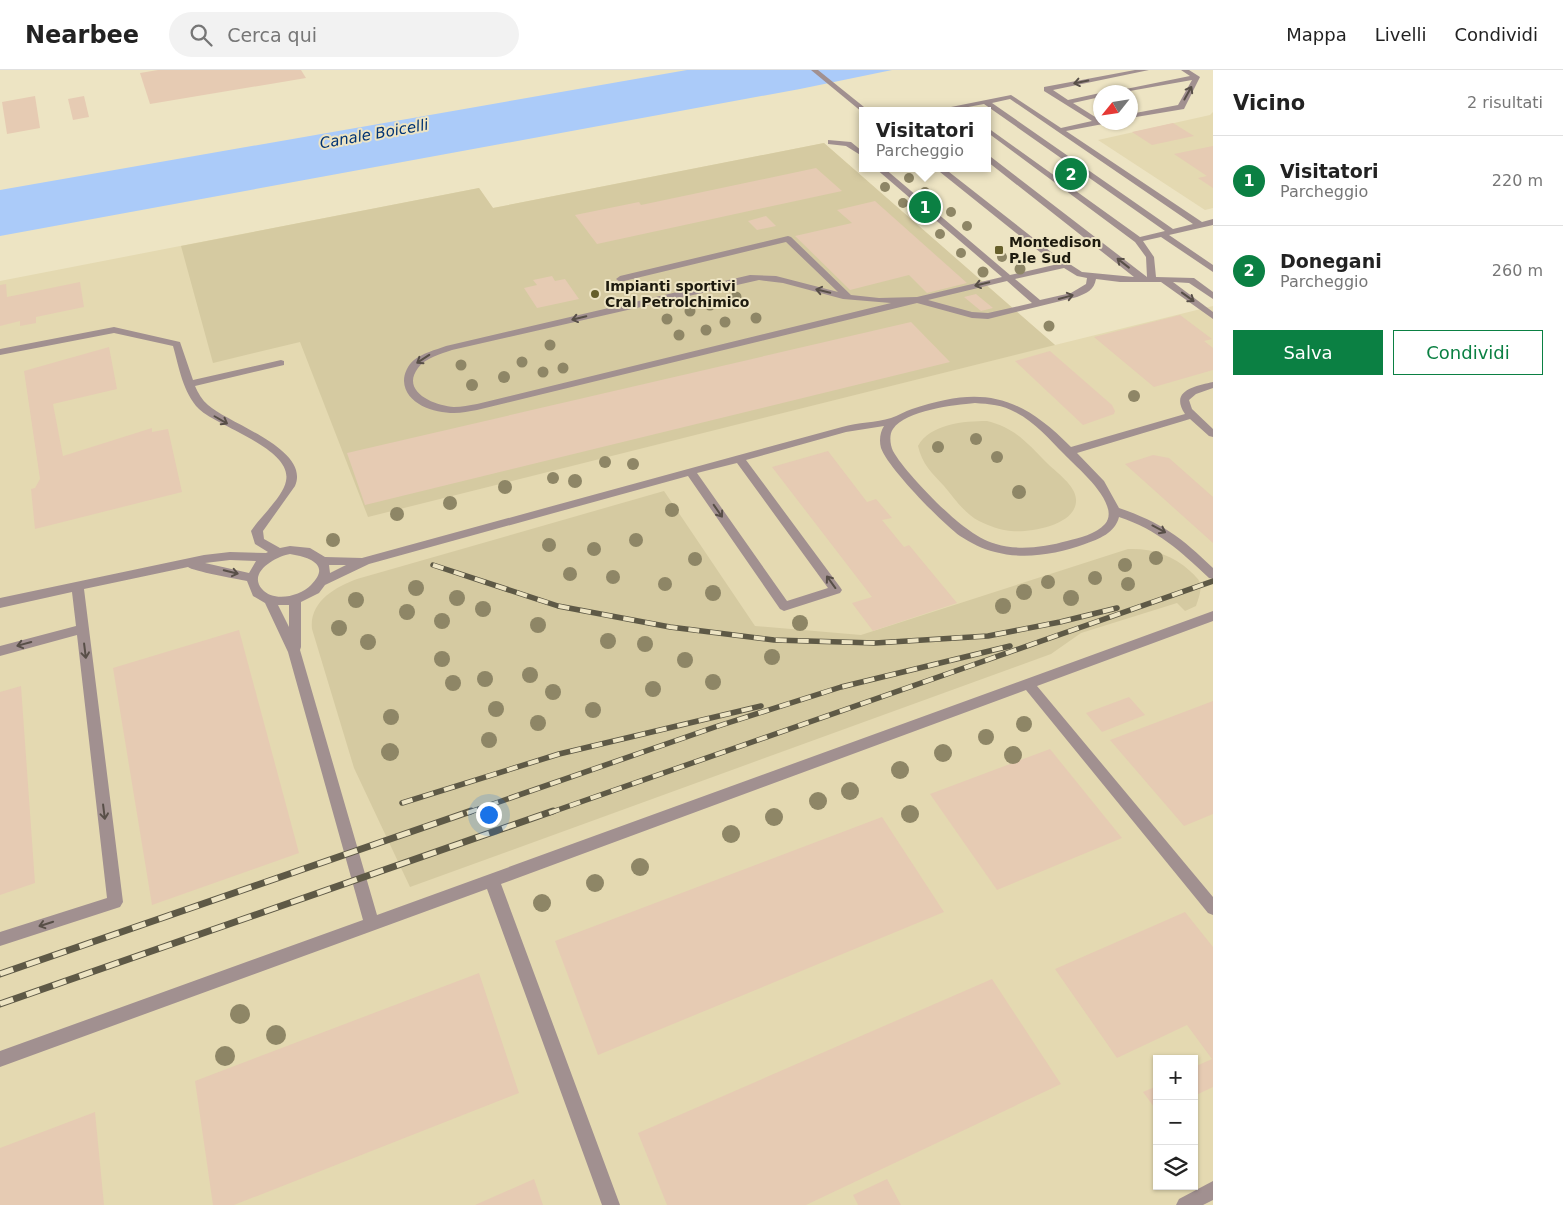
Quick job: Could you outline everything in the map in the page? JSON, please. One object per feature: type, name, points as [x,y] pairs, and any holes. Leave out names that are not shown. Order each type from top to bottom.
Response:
[{"type":"street","points":[[814,70],[861,107]]},
{"type":"street","points":[[1093,118],[1047,89],[1146,70]]},
{"type":"street","points":[[1184,70],[1197,77]]},
{"type":"street","points":[[1138,88],[1197,77]]},
{"type":"street","points":[[1138,115],[1181,107],[1197,77]]},
{"type":"street","points":[[1067,102],[1093,96]]},
{"type":"street","points":[[967,107],[1011,97],[1200,225]]},
{"type":"street","points":[[986,102],[1172,232]]},
{"type":"street","points":[[1060,130],[1093,123]]},
{"type":"street","points":[[991,132],[1138,240],[1150,257],[1148,279]]},
{"type":"street","points":[[831,142],[848,144],[859,152]]},
{"type":"street","points":[[991,161],[1103,248],[1148,279]]},
{"type":"street","points":[[884,172],[1039,304]]},
{"type":"street","points":[[944,172],[1048,254],[1080,274],[1120,279],[1191,280],[1213,296]]},
{"type":"street","points":[[1138,240],[1213,222]]},
{"type":"street","points":[[1162,234],[1213,269]]},
{"type":"street","points":[[620,279],[788,239],[848,297]]},
{"type":"street","points":[[1064,265],[917,300],[477,408],[454,410],[435,406],[418,399],[411,389],[409,375],[416,364],[428,355],[449,348],[750,278],[764,276],[785,279],[818,290],[874,302],[917,300],[980,316],[1008,312],[1074,295],[1085,290],[1090,285],[1092,276]]},
{"type":"street","points":[[1162,279],[1213,316]]},
{"type":"street","points":[[0,352],[114,330],[177,344],[194,394],[202,406],[215,416],[275,450],[288,462],[292,474],[289,487],[256,531],[258,541],[273,555]]},
{"type":"street","points":[[190,384],[281,363]]},
{"type":"street","points":[[1213,386],[1187,394],[1184,399],[1185,405],[1192,416],[1213,434]]},
{"type":"street","points":[[323,581],[365,561],[846,429],[895,421],[907,415],[952,402],[975,400],[993,402],[1023,411],[1100,484],[1113,504],[1112,524],[1092,536],[1048,549],[1012,552],[985,544],[959,529],[945,518],[896,462],[887,449],[886,441],[889,427],[895,421]]},
{"type":"street","points":[[1068,452],[1192,416]]},
{"type":"street","points":[[690,471],[784,606],[836,590],[739,458]]},
{"type":"street","points":[[1114,512],[1138,519],[1166,533],[1213,575]]},
{"type":"street","points":[[0,603],[173,566],[230,556],[273,555],[301,550],[311,552],[322,561],[326,572],[323,581],[316,589],[295,600],[282,602],[261,596],[254,589],[253,578],[260,564],[273,555]]},
{"type":"street","points":[[322,561],[365,561]]},
{"type":"street","points":[[173,566],[211,568],[253,578]]},
{"type":"street","points":[[0,940],[115,902],[77,585]]},
{"type":"street","points":[[270,600],[294,652],[372,925]]},
{"type":"street","points":[[294,652],[295,600]]},
{"type":"street","points":[[0,1058],[372,925],[1213,616]]},
{"type":"street","points":[[0,651],[82,629]]},
{"type":"street","points":[[1028,684],[1213,908]]},
{"type":"street","points":[[492,881],[611,1205]]},
{"type":"street","points":[[1185,1205],[1213,1190]]},
{"type":"shaded area","points":[[1213,112],[1213,208],[1205,210],[1098,140],[1210,115]]},
{"type":"shaded area","points":[[824,143],[1055,345],[1213,306],[1213,1205],[0,1205],[0,281],[479,188],[493,208]]},
{"type":"shaded area","name":"Impianti sportivi Cral Petrolchimico","points":[[824,143],[1055,345],[368,517],[300,342],[213,363],[181,246],[479,188],[493,208]]},
{"type":"shaded area","points":[[987,421],[1014,432],[1028,443],[1069,484],[1076,499],[1075,508],[1069,515],[1051,526],[1040,529],[1011,531],[995,528],[979,521],[960,505],[928,468],[918,446],[923,439],[939,428],[958,423]]},
{"type":"shaded area","points":[[664,491],[755,626],[861,635],[1128,549],[1153,551],[1183,565],[1200,583],[1200,592],[1196,606],[1185,611],[1177,603],[1081,633],[1051,654],[410,887],[354,768],[312,629],[312,619],[319,603],[332,591],[357,579]]},
{"type":"water","name":"Canale Boicelli","points":[[687,70],[892,70],[800,89],[0,236],[0,190]]},
{"type":"building","points":[[158,70],[301,70],[306,78],[150,104],[140,73]]},
{"type":"building","points":[[35,96],[40,128],[7,134],[2,102]]},
{"type":"building","points":[[84,96],[89,117],[73,120],[68,99]]},
{"type":"building","points":[[1173,123],[1194,136],[1152,145],[1132,132]]},
{"type":"building","points":[[1213,146],[1213,188],[1198,178],[1207,176],[1174,154]]},
{"type":"building","points":[[816,168],[842,191],[597,244],[575,215],[639,202],[641,205]]},
{"type":"building","points":[[875,201],[967,283],[927,293],[909,275],[850,290],[795,236],[852,223],[837,210]]},
{"type":"building","points":[[766,216],[776,226],[757,230],[748,221]]},
{"type":"building","points":[[552,276],[555,281],[565,279],[579,299],[537,308],[524,288],[537,285],[533,280]]},
{"type":"building","points":[[80,282],[84,307],[36,317],[36,323],[20,326],[20,321],[0,326],[0,285],[6,284],[7,297]]},
{"type":"building","points":[[976,294],[993,308],[981,311],[964,297]]},
{"type":"building","points":[[1180,315],[1212,339],[1204,341],[1213,348],[1213,370],[1154,387],[1094,337]]},
{"type":"building","points":[[911,322],[950,362],[365,505],[347,453]]},
{"type":"building","points":[[109,347],[117,389],[53,404],[63,456],[152,428],[152,432],[168,429],[182,492],[35,529],[31,489],[35,488],[40,479],[24,371]]},
{"type":"building","points":[[1050,351],[1112,405],[1115,411],[1114,414],[1083,425],[1015,361]]},
{"type":"building","points":[[828,451],[867,502],[876,499],[892,518],[882,520],[904,547],[909,545],[957,603],[873,631],[852,603],[872,597],[772,467]]},
{"type":"building","points":[[1153,455],[1169,458],[1213,497],[1213,543],[1125,464]]},
{"type":"building","points":[[239,630],[299,853],[152,905],[113,668]]},
{"type":"building","points":[[21,686],[35,883],[0,895],[0,692]]},
{"type":"building","points":[[1129,697],[1145,715],[1102,732],[1086,713]]},
{"type":"building","points":[[1213,701],[1213,814],[1184,826],[1110,740]]},
{"type":"building","points":[[1050,749],[1122,838],[997,890],[930,794]]},
{"type":"building","points":[[882,817],[944,912],[598,1055],[555,941]]},
{"type":"building","points":[[1185,912],[1213,947],[1213,1087],[1198,1094],[1198,1065],[1212,1059],[1187,1025],[1117,1058],[1055,969]]},
{"type":"building","points":[[479,973],[519,1093],[234,1205],[213,1205],[195,1081]]},
{"type":"building","points":[[992,979],[1061,1084],[806,1205],[667,1205],[638,1133]]},
{"type":"building","points":[[1153,1088],[1153,1106],[1143,1092]]},
{"type":"building","points":[[95,1112],[104,1205],[0,1205],[0,1148]]},
{"type":"building","points":[[534,1179],[543,1205],[475,1205]]},
{"type":"building","points":[[887,1179],[901,1205],[858,1205],[853,1195]]},
{"type":"railway","points":[[433,565],[558,606],[670,627],[774,640],[875,643],[988,636],[1060,622],[1117,608]]},
{"type":"railway","points":[[549,813],[1213,581]]},
{"type":"railway","points":[[467,813],[715,727],[841,687],[1010,646]]},
{"type":"railway","points":[[402,803],[559,754],[761,706]]},
{"type":"railway","points":[[0,974],[471,811]]},
{"type":"railway","points":[[0,1004],[553,811]]},
{"type":"place","name":"Donegani","points":[[1071,174]]},
{"type":"place","name":"Visitatori","points":[[925,207]]},
{"type":"place","name":"Montedison P.le Sud","points":[[999,250]]},
{"type":"place","name":"Impianti sportivi Cral Petrolchimico","points":[[595,294]]}]
